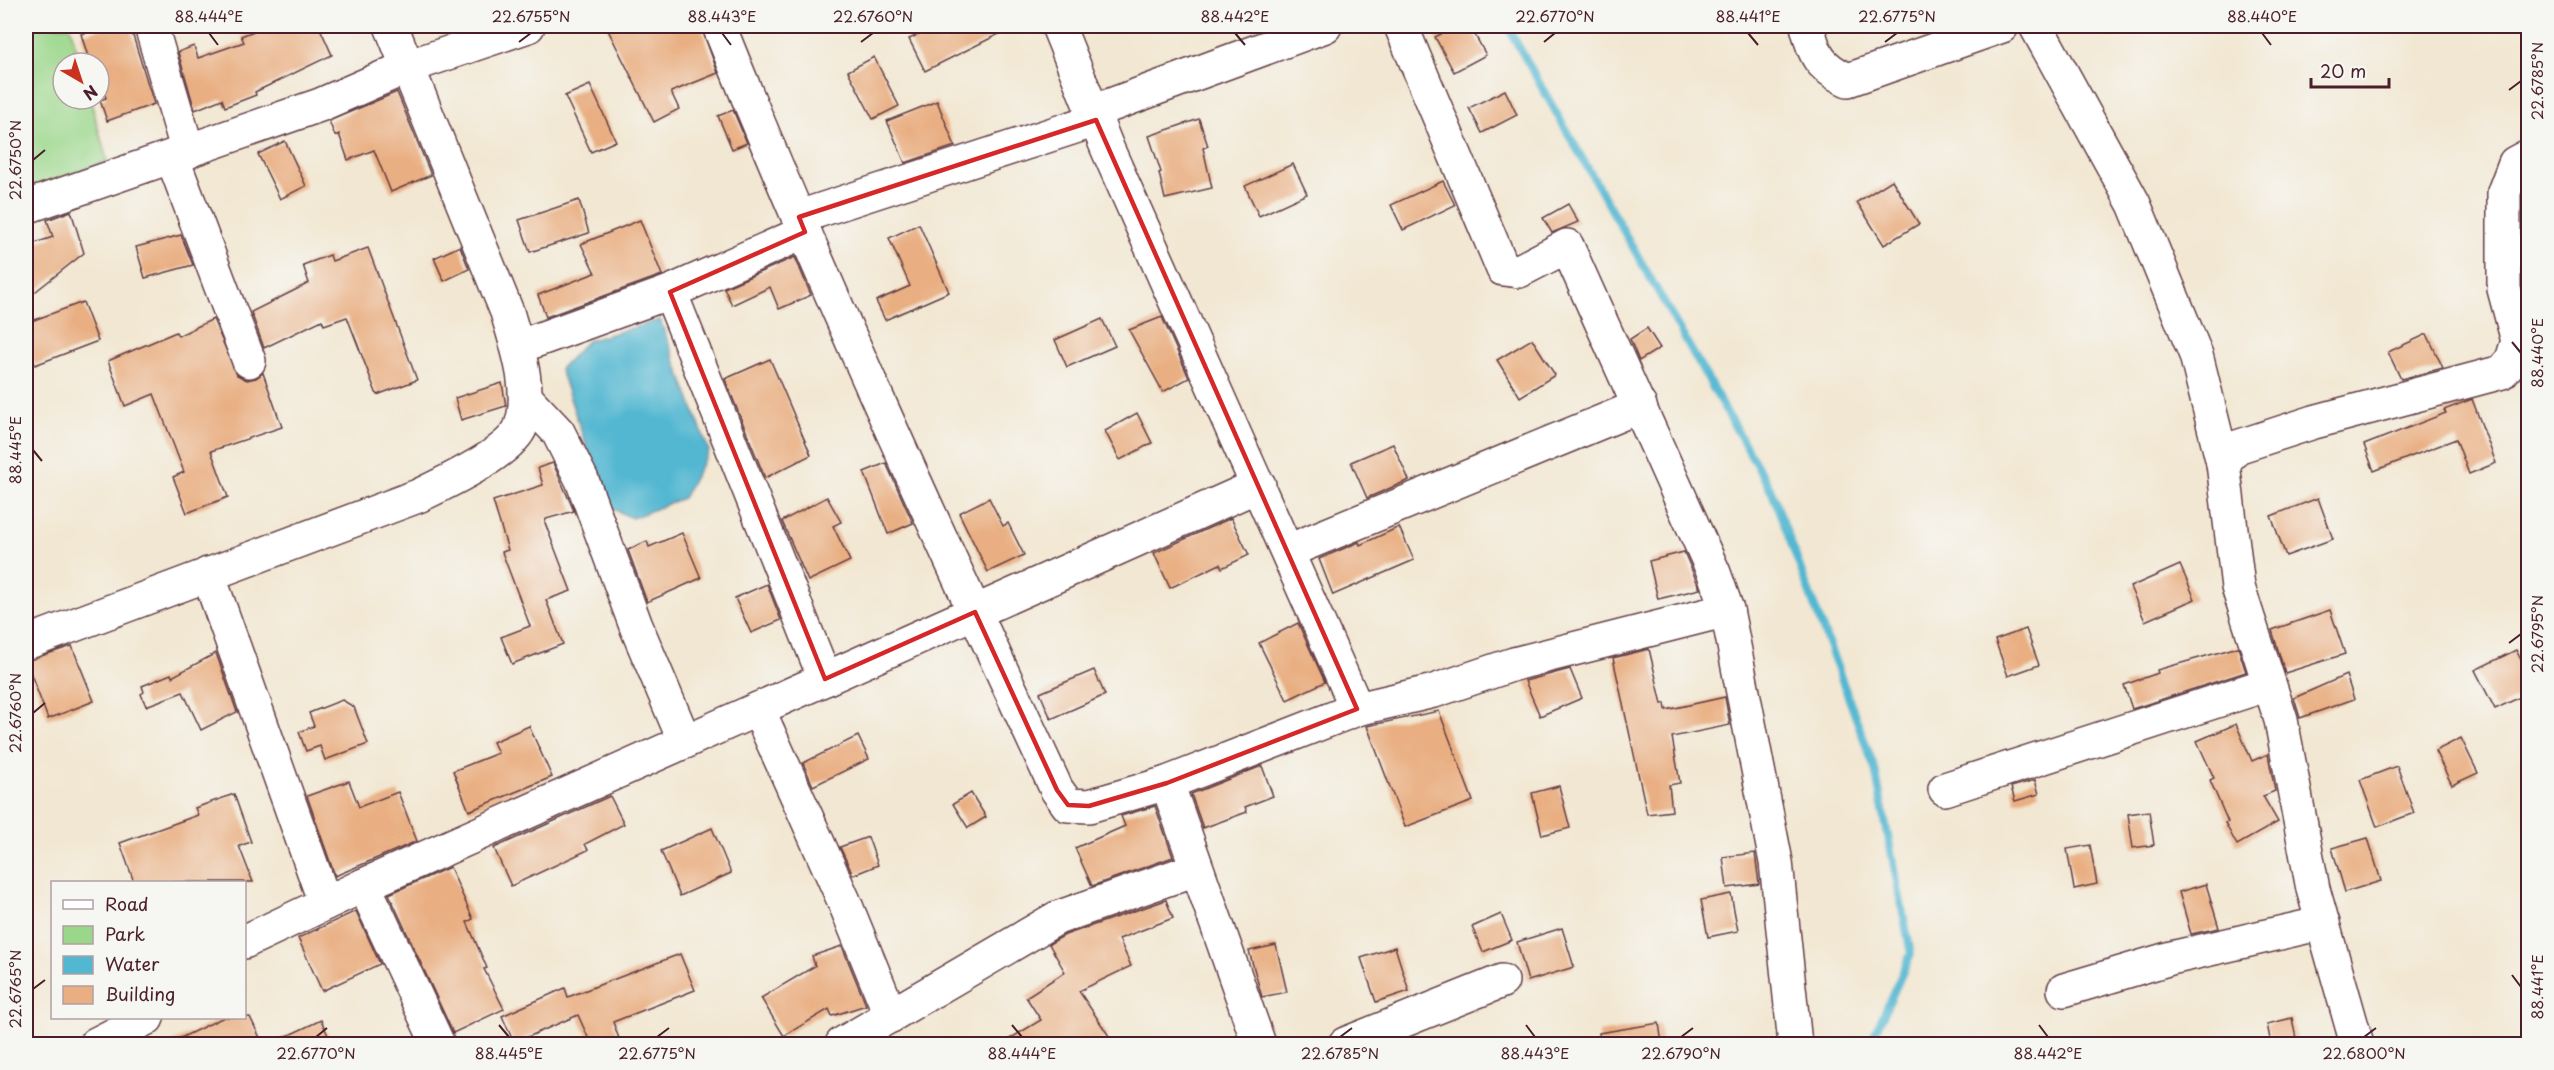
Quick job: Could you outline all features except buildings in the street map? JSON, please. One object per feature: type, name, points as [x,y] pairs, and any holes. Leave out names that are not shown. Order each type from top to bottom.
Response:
[{"type":"street","points":[[152,26],[180,154],[249,362]]},
{"type":"street","points":[[26,643],[418,496],[464,474],[499,449],[520,428],[525,398],[518,347],[507,312],[392,26]]},
{"type":"street","points":[[26,207],[320,105],[407,67],[528,26]]},
{"type":"street","points":[[719,26],[802,224],[975,612],[1057,790],[1068,805],[1089,806],[1167,783],[1357,709],[1434,691],[1514,664],[1726,610]]},
{"type":"street","points":[[1058,26],[1094,116],[1357,709]]},
{"type":"street","points":[[518,347],[669,292],[802,224],[1094,116],[1325,26]]},
{"type":"street","points":[[1401,26],[1503,269],[1518,271],[1567,246],[1714,573],[1726,610],[1776,862],[1795,1044]]},
{"type":"street","points":[[1807,26],[1816,58],[1832,73],[1848,80],[2002,26]]},
{"type":"street","points":[[2036,26],[2134,204],[2196,355],[2223,463],[2238,587],[2280,720],[2313,889],[2357,1044]]},
{"type":"street","points":[[2223,463],[2237,447],[2313,422],[2502,372],[2523,341],[2504,289],[2504,192],[2515,163],[2529,156]]},
{"type":"street","points":[[669,292],[825,679]]},
{"type":"street","points":[[525,398],[558,432],[582,480],[636,626],[685,742]]},
{"type":"street","points":[[1288,550],[1640,406]]},
{"type":"street","points":[[246,941],[364,885],[1258,485]]},
{"type":"street","points":[[208,574],[325,903]]},
{"type":"street","points":[[1945,789],[2269,684]]},
{"type":"street","points":[[758,709],[844,901],[891,1016]]},
{"type":"street","points":[[1167,783],[1259,1044]]},
{"type":"street","points":[[842,1044],[1056,918],[1196,869]]},
{"type":"street","points":[[364,885],[438,1044]]},
{"type":"street","points":[[2064,990],[2171,958],[2323,923]]},
{"type":"street","points":[[1345,1044],[1502,981]]},
{"type":"street","points":[[96,1044],[143,1019]]},
{"type":"highlighted area","points":[[1096,120],[1357,709],[1167,783],[1089,806],[1068,805],[1057,790],[975,612],[825,679],[670,292],[805,232],[799,217]]},
{"type":"green space","points":[[26,26],[70,26],[77,51],[51,51],[51,111],[93,111],[107,161],[26,190]]},
{"type":"water","points":[[660,320],[709,451],[683,498],[632,518],[607,506],[560,369],[587,341]]},
{"type":"waterway","points":[[1507,26],[1772,492],[1875,769],[1911,954],[1870,1044]]}]
